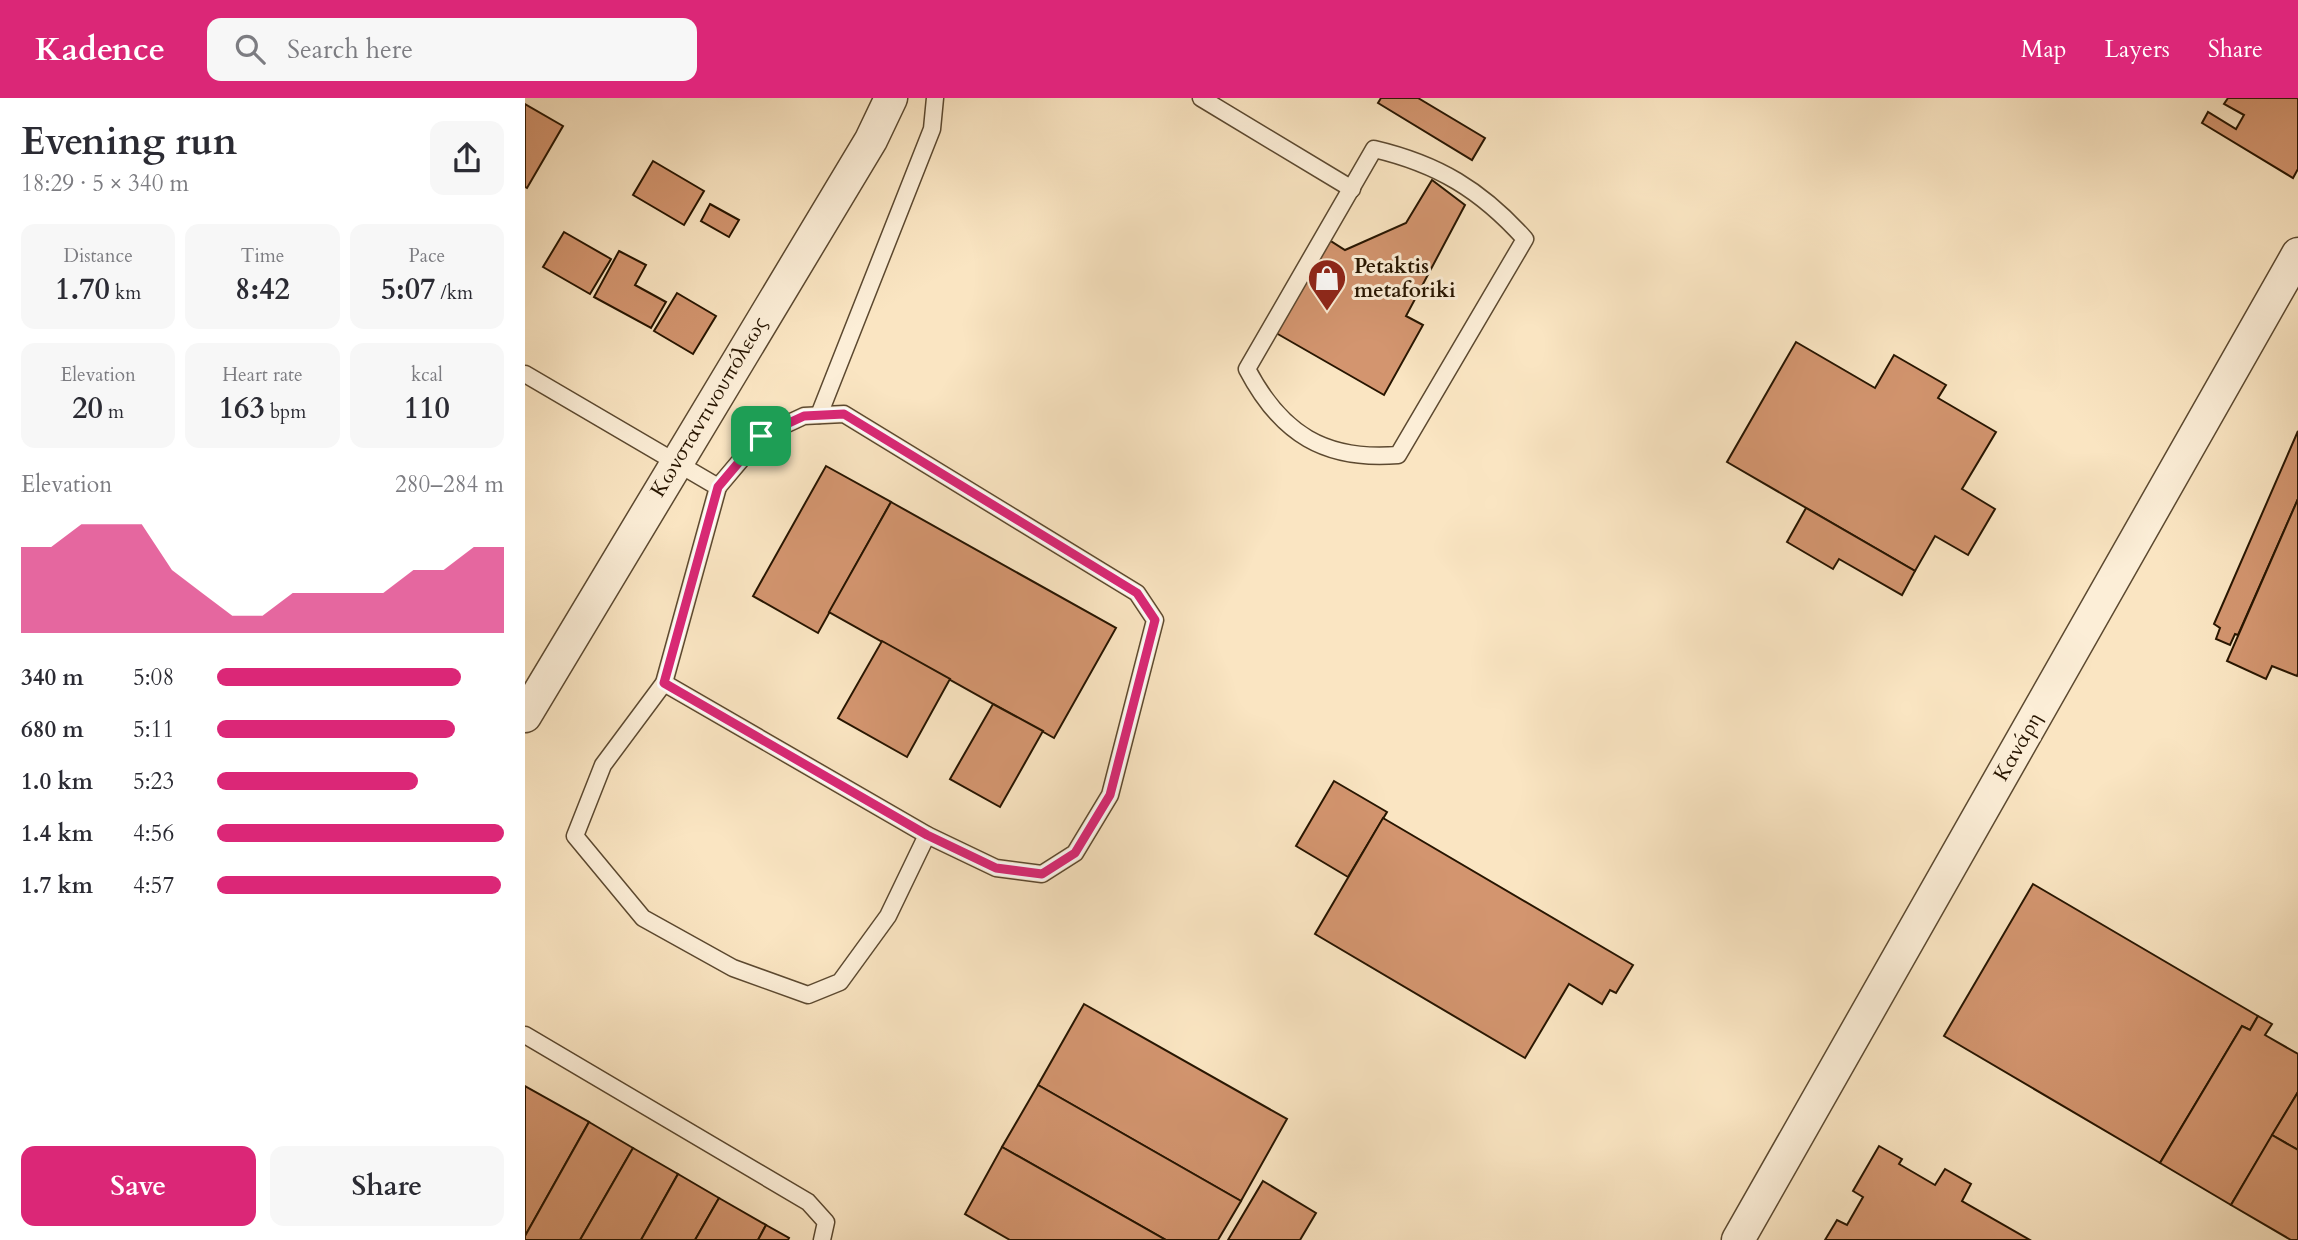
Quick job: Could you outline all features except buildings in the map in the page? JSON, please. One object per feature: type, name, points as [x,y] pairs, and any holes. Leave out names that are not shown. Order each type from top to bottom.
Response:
[{"type":"street","name":"Κωνσταντινουπόλεως","points":[[525,716],[871,141],[891,98]]},
{"type":"street","name":"Κανάρη","points":[[1738,1240],[2298,254]]},
{"type":"lane","points":[[818,415],[932,129],[935,98]]},
{"type":"lane","points":[[1201,98],[1352,188]]},
{"type":"lane","points":[[1374,149],[1403,156],[1431,166],[1465,185],[1504,216],[1525,239],[1398,455],[1351,455],[1307,439],[1288,426],[1272,410],[1247,369],[1352,188],[1374,149]]},
{"type":"lane","points":[[525,374],[718,487]]},
{"type":"lane","points":[[664,683],[927,835],[996,868],[1042,874],[1075,853],[1110,795],[1155,620],[1137,593],[844,414],[804,416],[761,436],[718,487],[664,683],[603,765],[575,836],[643,918],[733,968],[808,995],[840,982],[888,916],[927,835]]},
{"type":"lane","points":[[525,1035],[808,1202],[826,1222],[823,1240]]},
{"type":"place","name":"Petaktis metaforiki","points":[[1327,312]]},
{"type":"route","points":[[844,414],[1137,593],[1155,620],[1110,795],[1075,853],[1042,874],[996,868],[927,835],[664,683],[718,487],[761,436],[804,416],[844,414]]}]
